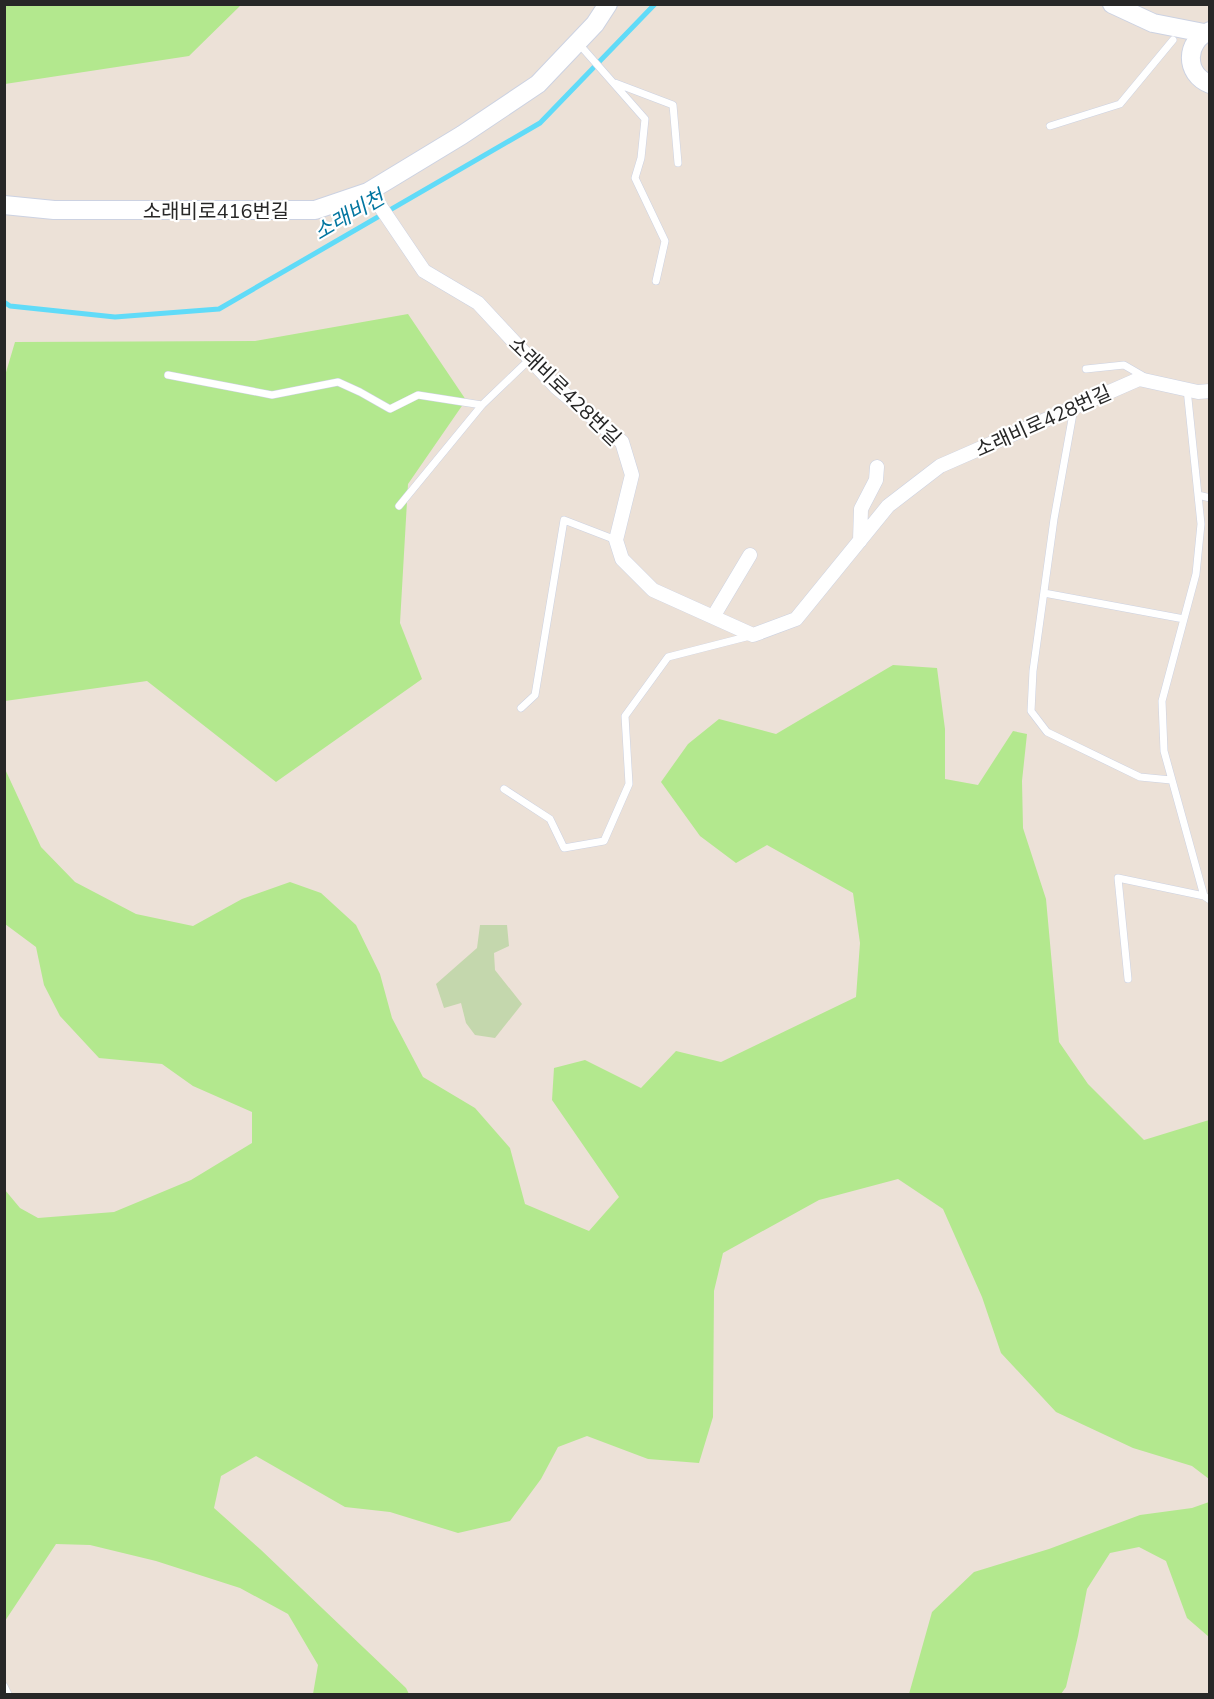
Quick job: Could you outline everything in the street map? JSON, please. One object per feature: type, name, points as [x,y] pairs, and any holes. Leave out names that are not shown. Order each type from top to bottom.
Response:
[{"type":"street","name":"소래비로416번길","points":[[4,205],[54,210],[315,210],[373,198],[538,84],[584,49],[595,24],[608,4]]},
{"type":"street","points":[[1112,4],[1153,23],[1173,40],[1190,60],[1195,73],[1209,84]]},
{"type":"street","points":[[1153,23],[1208,31]]},
{"type":"street","points":[[1190,60],[1193,44],[1208,31]]},
{"type":"street","name":"소래비로428번길","points":[[373,198],[424,271],[478,303],[556,387],[622,442],[632,475],[616,540]]},
{"type":"street","name":"소래비로428번길","points":[[753,635],[796,619],[888,506],[940,466],[1139,380],[1198,392],[1209,391]]},
{"type":"street","points":[[860,541],[861,509],[876,480],[877,467]]},
{"type":"street","points":[[616,540],[622,559],[652,590],[753,635]]},
{"type":"street","points":[[713,617],[750,555]]},
{"type":"lane","points":[[1050,126],[1120,104],[1173,40]]},
{"type":"lane","points":[[584,49],[645,119],[641,158],[635,178],[665,241],[656,281]]},
{"type":"lane","points":[[612,82],[673,105],[678,164]]},
{"type":"lane","points":[[399,506],[482,405],[530,359]]},
{"type":"lane","points":[[1086,369],[1124,365],[1155,383]]},
{"type":"lane","points":[[168,375],[272,395],[338,382],[390,409],[418,395],[482,405]]},
{"type":"lane","points":[[1187,389],[1201,524],[1196,574],[1162,701],[1164,751],[1170,780],[1207,898]]},
{"type":"lane","points":[[1074,408],[1054,519],[1033,671],[1031,711],[1047,732],[1140,777],[1170,780]]},
{"type":"lane","points":[[1198,495],[1209,498]]},
{"type":"lane","points":[[520,708],[535,695],[564,520],[616,540]]},
{"type":"lane","points":[[1044,593],[1184,619]]},
{"type":"lane","points":[[504,789],[550,819],[564,848],[604,841],[629,784],[626,716],[668,657],[753,635]]},
{"type":"lane","points":[[1128,979],[1118,878],[1207,898]]},
{"type":"lane","points":[[4,1686],[8,1695]]},
{"type":"green space","points":[[5,4],[241,5],[189,56],[5,84]]},
{"type":"green space","points":[[408,314],[466,400],[408,484],[400,623],[422,679],[276,782],[147,681],[5,701],[4,379],[15,342],[255,341]]},
{"type":"green space","points":[[893,665],[937,668],[945,729],[945,779],[978,785],[1013,731],[1027,734],[1022,781],[1023,828],[1046,899],[1059,1042],[1088,1084],[1144,1140],[1209,1120],[1209,1479],[1192,1466],[1133,1448],[1056,1412],[1001,1353],[982,1297],[943,1209],[898,1179],[819,1200],[723,1253],[714,1291],[713,1417],[699,1463],[648,1459],[587,1436],[558,1447],[541,1479],[510,1521],[458,1533],[390,1512],[345,1507],[256,1456],[221,1476],[214,1508],[406,1688],[409,1694],[313,1694],[318,1665],[288,1614],[240,1588],[156,1561],[90,1545],[56,1544],[5,1621],[5,1190],[20,1208],[38,1218],[114,1212],[191,1180],[252,1143],[252,1112],[193,1086],[162,1064],[99,1058],[60,1016],[44,985],[36,947],[5,924],[5,769],[41,847],[75,882],[136,914],[193,926],[242,899],[290,882],[321,893],[356,925],[380,974],[392,1018],[423,1077],[475,1108],[510,1148],[525,1204],[589,1231],[619,1197],[552,1100],[554,1068],[585,1060],[641,1088],[676,1051],[721,1062],[856,997],[860,943],[853,893],[767,845],[736,863],[700,836],[661,782],[688,744],[719,719],[776,734]]},
{"type":"green space","points":[[480,925],[507,925],[509,946],[494,953],[495,970],[522,1004],[495,1038],[475,1035],[466,1023],[461,1003],[444,1008],[436,984],[477,948]]},
{"type":"green space","points":[[1209,1502],[1209,1637],[1187,1618],[1166,1561],[1139,1547],[1110,1553],[1087,1589],[1066,1687],[1061,1694],[909,1694],[932,1612],[974,1572],[1049,1549],[1140,1515],[1192,1508]]},
{"type":"waterway","name":"소래비천","points":[[4,302],[10,306],[115,317],[219,309],[540,123],[655,4]]}]
